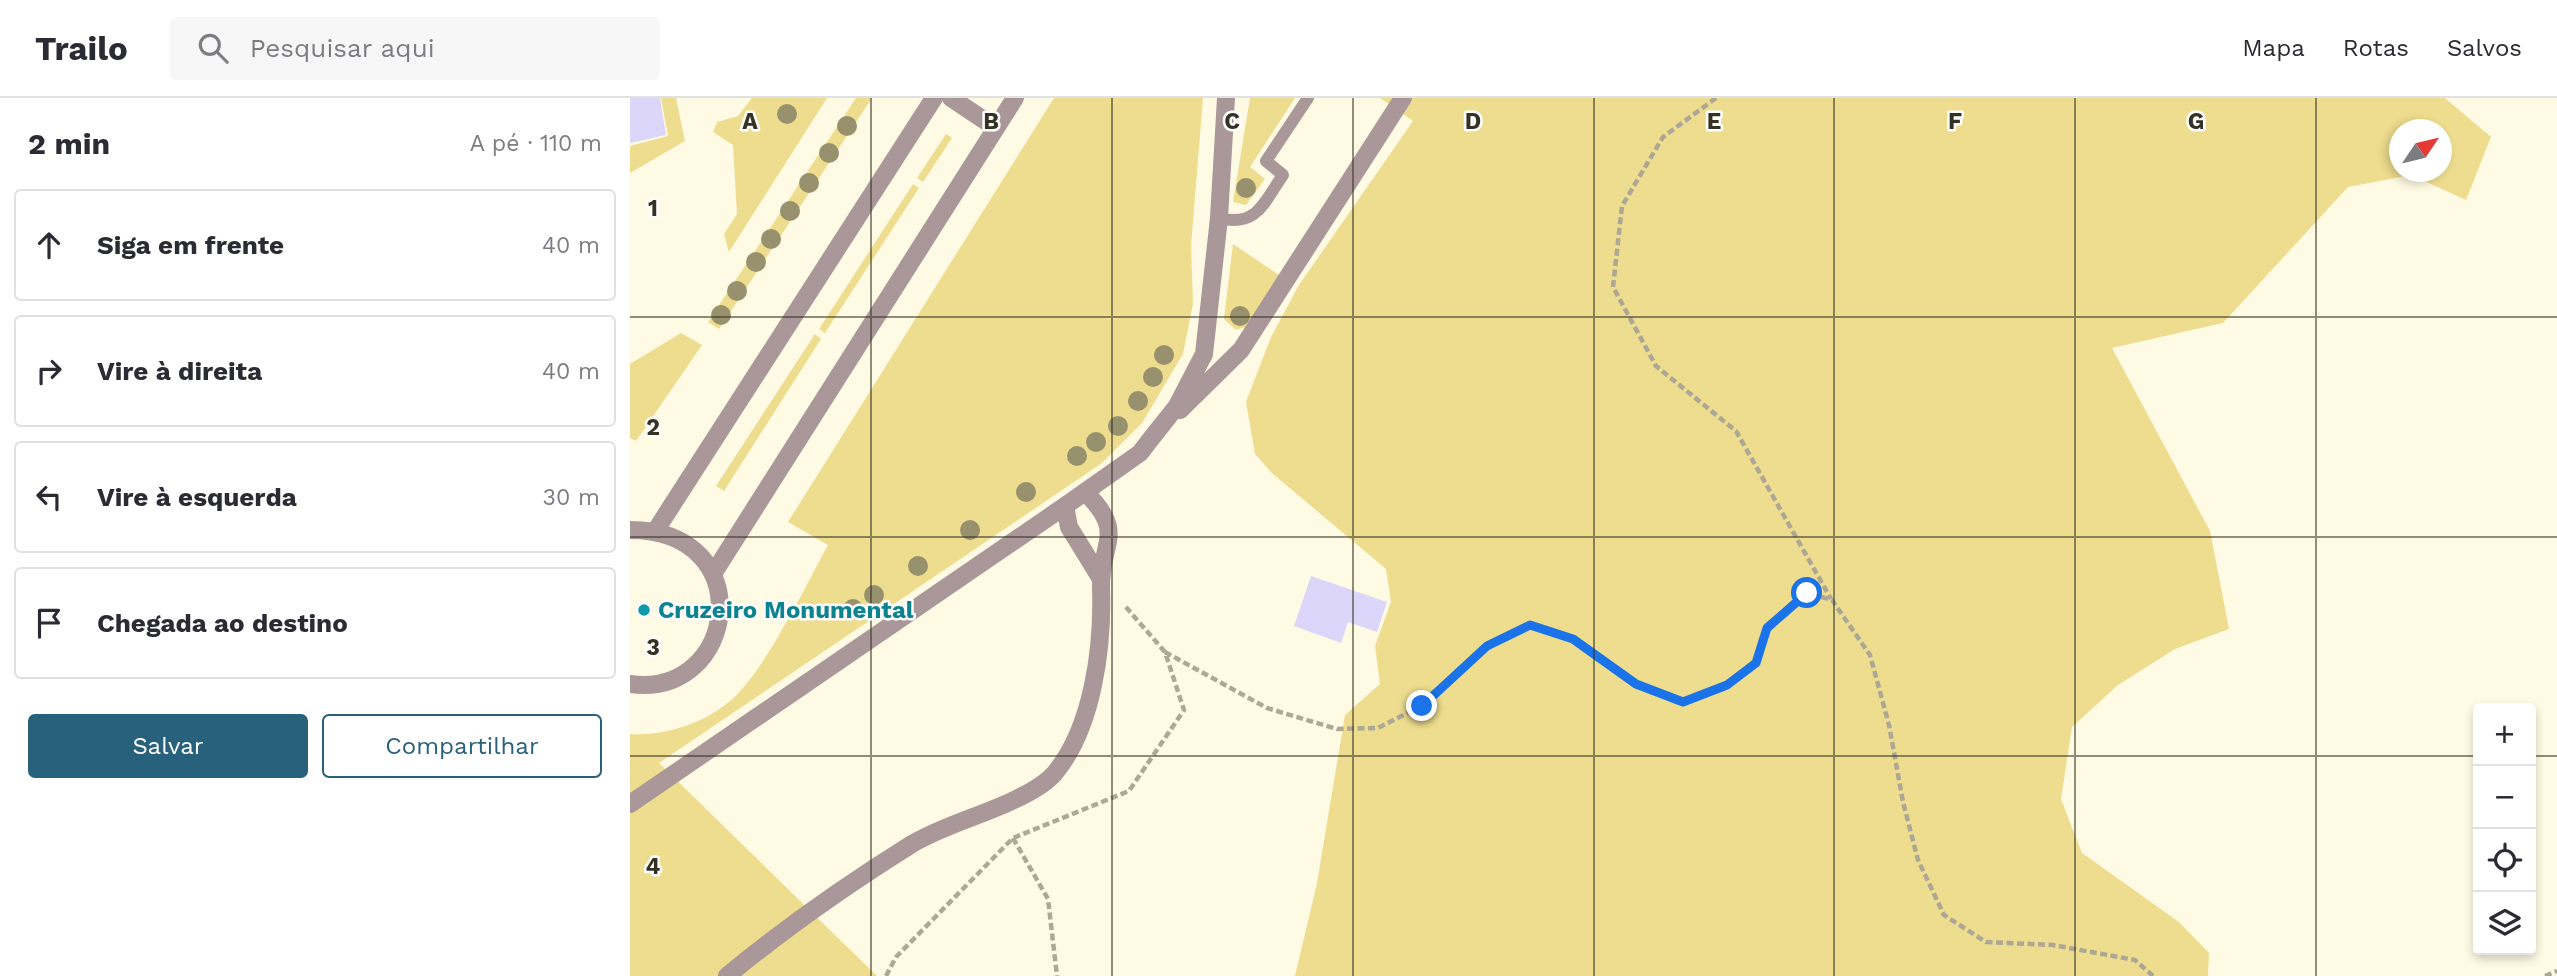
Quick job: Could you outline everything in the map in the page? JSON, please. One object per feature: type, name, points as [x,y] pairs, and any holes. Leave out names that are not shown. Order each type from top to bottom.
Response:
[{"type":"street","points":[[656,530],[934,98]]},
{"type":"street","points":[[951,98],[996,128]]},
{"type":"street","points":[[713,573],[1015,98]]},
{"type":"street","points":[[630,804],[1140,453],[1177,406],[1204,354],[1219,218],[1226,98]]},
{"type":"street","points":[[1150,440],[1241,350],[1403,98]]},
{"type":"street","points":[[727,976],[777,935],[915,843],[1016,799],[1052,777],[1071,751],[1093,687],[1102,626],[1101,579],[1111,537],[1103,510],[1085,492]]},
{"type":"street","points":[[1065,506],[1069,527],[1101,579]]},
{"type":"street","points":[[630,530],[656,530],[679,538],[699,553],[713,573],[720,598],[719,624],[709,648],[692,668],[670,681],[644,686],[630,684]]},
{"type":"lane","points":[[1219,218],[1236,223],[1254,216],[1283,175],[1266,161],[1308,98]]},
{"type":"path","points":[[1716,98],[1663,136],[1622,206],[1613,287],[1656,366],[1736,431],[1832,600],[1870,655],[1889,724],[1903,802],[1918,860],[1944,915],[1986,942],[2053,945],[2135,960],[2153,976]]},
{"type":"path","points":[[1165,652],[1267,708],[1337,729],[1378,729],[1422,706],[1487,646],[1530,625],[1573,639],[1636,684],[1683,702],[1727,685],[1756,663],[1767,628],[1807,593],[1832,600]]},
{"type":"path","points":[[1013,838],[1048,899],[1057,976]]},
{"type":"path","points":[[2546,976],[2557,971]]},
{"type":"shaded area","points":[[661,98],[676,98],[685,141],[630,173],[630,146],[668,136]]},
{"type":"shaded area","points":[[752,98],[827,98],[729,252],[724,234],[737,214],[733,145],[713,132],[717,122],[738,116]]},
{"type":"shaded area","points":[[856,98],[872,98],[719,329],[708,322]]},
{"type":"shaded area","points":[[1054,98],[1203,98],[1191,246],[1193,304],[1183,354],[1142,423],[1102,463],[659,763],[877,976],[630,976],[630,734],[670,731],[708,716],[730,701],[757,670],[784,628],[828,545],[788,522]]},
{"type":"shaded area","points":[[1250,98],[1295,98],[1250,167],[1265,179],[1246,205],[1233,202]]},
{"type":"shaded area","points":[[1380,98],[2445,98],[2491,137],[2466,200],[2426,182],[2452,182],[2452,119],[2389,119],[2389,179],[2348,187],[2223,323],[2112,348],[2210,531],[2229,629],[2175,649],[2118,685],[2072,727],[2061,799],[2082,853],[2179,922],[2209,953],[2208,976],[1295,976],[1317,883],[1345,715],[1380,684],[1375,646],[1391,602],[1386,569],[1273,474],[1255,454],[1246,402],[1271,337],[1299,285],[1413,121]]},
{"type":"shaded area","points":[[946,134],[952,138],[923,182],[917,178]]},
{"type":"shaded area","points":[[913,184],[919,188],[825,333],[819,329]]},
{"type":"shaded area","points":[[1233,244],[1279,275],[1249,326],[1236,330],[1224,319]]},
{"type":"shaded area","points":[[681,333],[702,345],[636,441],[630,438],[630,364]]},
{"type":"shaded area","points":[[815,334],[821,339],[724,491],[716,486]]},
{"type":"building","points":[[630,98],[660,98],[666,135],[630,143]]},
{"type":"building","points":[[1311,576],[1387,602],[1377,632],[1348,622],[1341,643],[1294,626]]},
{"type":"place","name":"Cruzeiro Monumental","points":[[644,610]]},
{"type":"route","points":[[1422,706],[1487,646],[1530,625],[1573,639],[1636,684],[1683,702],[1727,685],[1756,663],[1767,628],[1807,593]]}]
